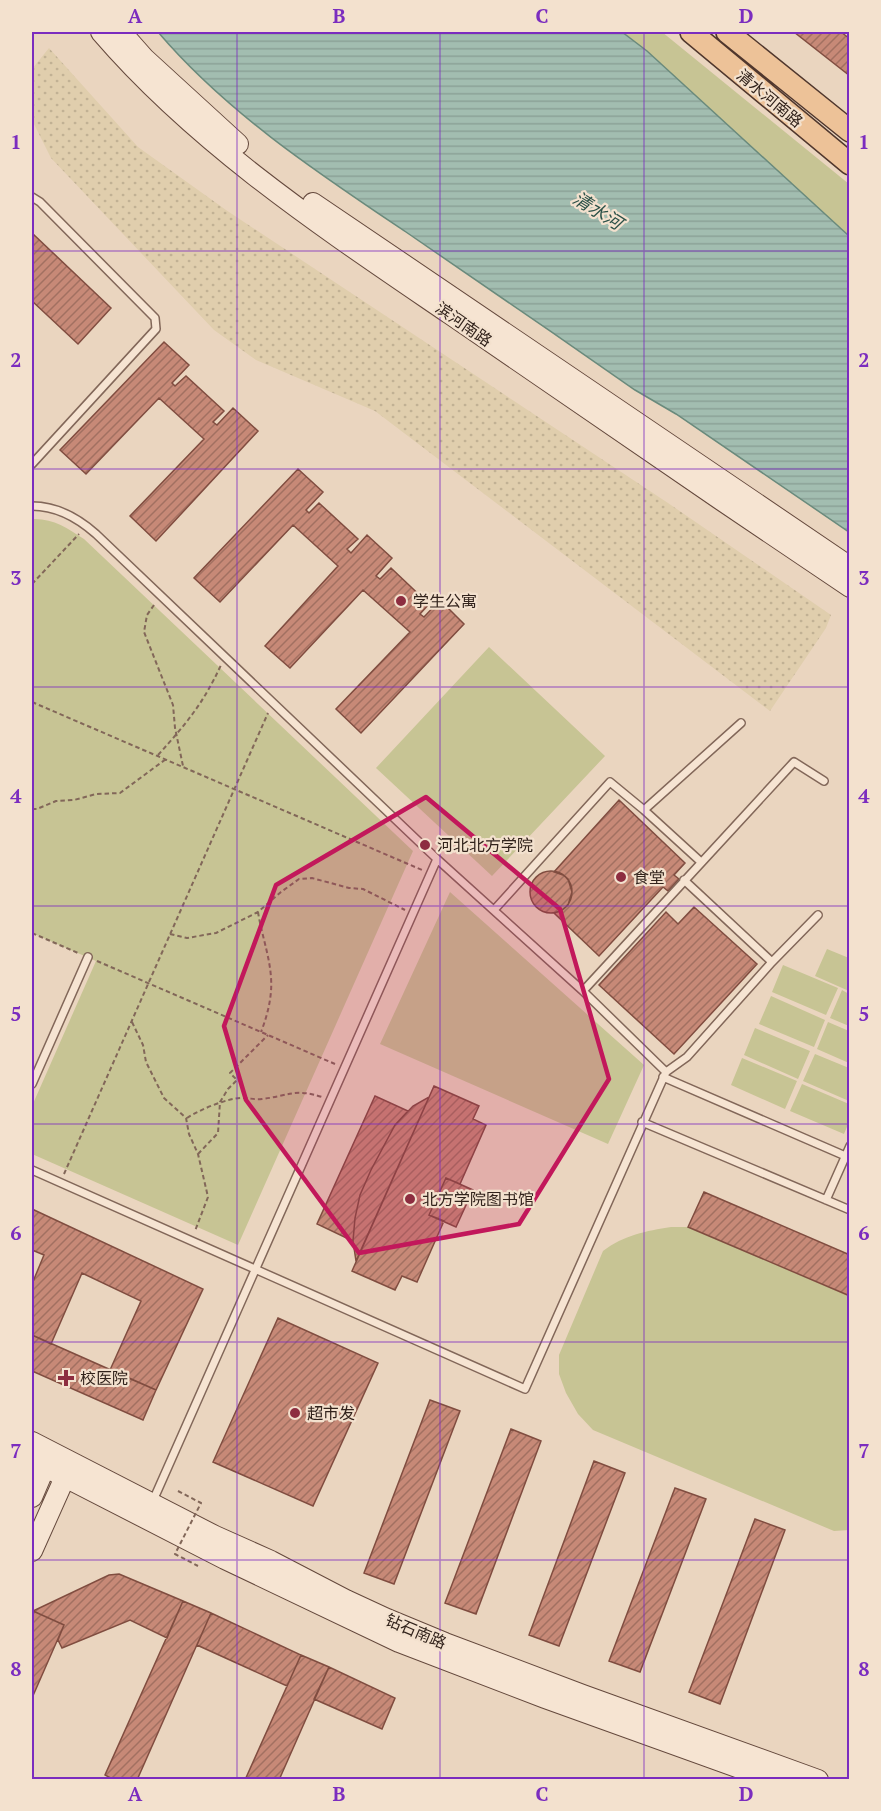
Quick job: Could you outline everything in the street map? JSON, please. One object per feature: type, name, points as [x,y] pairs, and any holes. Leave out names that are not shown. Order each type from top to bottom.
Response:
[{"type":"main road","name":"滨河南路","points":[[101,32],[165,100],[228,154],[292,204],[849,587]]},
{"type":"main road","name":"滨河南路","points":[[121,32],[144,58],[212,122],[317,206],[849,567]]},
{"type":"main road","name":"清水河南路","points":[[691,32],[849,162]]},
{"type":"main road","name":"清水河南路","points":[[727,32],[849,131]]},
{"type":"main road","name":"钻石南路","points":[[32,1442],[43,1460],[152,1503],[346,1600],[445,1643],[818,1779]]},
{"type":"main road","points":[[32,1497],[43,1460]]},
{"type":"main road","name":"钻石南路","points":[[68,1469],[225,1559],[399,1642],[545,1698],[774,1779]]},
{"type":"main road","points":[[32,1551],[68,1469]]},
{"type":"lane","points":[[32,197],[40,202],[155,318],[156,329],[32,464]]},
{"type":"lane","points":[[32,506],[52,508],[87,525],[437,859],[583,991],[665,1075],[847,1157]]},
{"type":"lane","points":[[644,810],[741,723]]},
{"type":"lane","points":[[583,991],[794,762],[824,781]]},
{"type":"lane","points":[[494,910],[610,782],[701,862]]},
{"type":"lane","points":[[152,1503],[437,859]]},
{"type":"lane","points":[[684,880],[772,962]]},
{"type":"lane","points":[[32,1170],[525,1389],[642,1122],[665,1075],[687,1057],[772,962],[818,915]]},
{"type":"lane","points":[[32,1084],[88,957]]},
{"type":"lane","points":[[642,1122],[849,1210]]},
{"type":"lane","points":[[826,1200],[847,1157],[849,1146]]},
{"type":"path","points":[[32,584],[87,525]]},
{"type":"path","points":[[161,595],[147,615],[144,632],[173,705],[183,766]]},
{"type":"path","points":[[158,756],[190,721],[210,690],[225,656]]},
{"type":"path","points":[[32,702],[430,874]]},
{"type":"path","points":[[60,1183],[273,702]]},
{"type":"path","points":[[32,809],[56,801],[74,800],[96,794],[120,794],[166,759]]},
{"type":"path","points":[[171,934],[187,938],[216,933],[258,912],[299,879],[312,878],[349,888],[363,889],[413,914]]},
{"type":"path","points":[[258,912],[269,963],[271,990],[268,1012],[261,1032]]},
{"type":"path","points":[[32,933],[345,1068]]},
{"type":"path","points":[[132,1022],[143,1044],[146,1062],[164,1098],[186,1118],[189,1134],[198,1154],[208,1197],[190,1241]]},
{"type":"path","points":[[198,1154],[218,1133],[220,1102],[237,1080],[230,1073],[268,1035]]},
{"type":"path","points":[[186,1118],[220,1102],[242,1097],[254,1100],[306,1092],[330,1100]]},
{"type":"path","points":[[178,1491],[201,1503],[175,1554],[198,1566]]},
{"type":"highlighted area","points":[[426,797],[560,909],[609,1079],[519,1224],[359,1253],[246,1100],[224,1026],[276,885]]},
{"type":"shaded area","points":[[622,32],[662,32],[849,184],[849,236],[647,51]]},
{"type":"shaded area","points":[[49,48],[138,147],[226,210],[668,503],[831,615],[826,628],[770,711],[375,411],[256,360],[214,330],[51,158],[32,120],[32,69]]},
{"type":"shaded area","points":[[32,519],[53,522],[84,539],[413,851],[238,1245],[32,1154],[32,1106],[96,961],[32,933]]},
{"type":"shaded area","points":[[489,647],[605,756],[492,876],[376,768]]},
{"type":"shaded area","points":[[450,892],[644,1065],[608,1144],[380,1044]]},
{"type":"shaded area","points":[[827,949],[849,958],[849,991],[815,976]]},
{"type":"shaded area","points":[[783,965],[838,988],[826,1015],[772,992]]},
{"type":"shaded area","points":[[842,990],[849,994],[849,1026],[830,1018]]},
{"type":"shaded area","points":[[771,996],[825,1020],[814,1047],[759,1024]]},
{"type":"shaded area","points":[[828,1022],[849,1031],[849,1063],[817,1049]]},
{"type":"shaded area","points":[[755,1028],[810,1051],[798,1079],[744,1055]]},
{"type":"shaded area","points":[[815,1054],[849,1068],[849,1101],[803,1081]]},
{"type":"shaded area","points":[[742,1058],[797,1081],[785,1109],[731,1085]]},
{"type":"shaded area","points":[[802,1084],[849,1104],[849,1122],[844,1134],[790,1111]]},
{"type":"shaded area","points":[[671,1227],[688,1227],[849,1296],[849,1530],[834,1531],[593,1430],[578,1414],[566,1393],[559,1374],[559,1355],[603,1251],[627,1237]]},
{"type":"water","name":"清水河","points":[[158,32],[622,32],[647,51],[849,236],[849,532],[676,414],[635,390],[307,164],[213,89]]},
{"type":"building","points":[[794,32],[841,32],[850,39],[850,76]]},
{"type":"building","points":[[32,233],[111,308],[78,344],[32,301]]},
{"type":"building","points":[[164,342],[189,365],[172,383],[175,386],[186,376],[224,411],[213,422],[217,425],[233,408],[258,431],[156,541],[130,516],[204,439],[159,398],[86,474],[60,450]]},
{"type":"building","name":"学生公寓","points":[[298,469],[323,492],[306,510],[309,513],[319,503],[358,539],[347,549],[351,553],[367,535],[392,558],[376,576],[380,579],[391,568],[429,604],[420,614],[424,617],[440,600],[464,624],[361,733],[336,709],[410,632],[363,590],[290,668],[265,646],[338,566],[293,525],[220,602],[194,578]]},
{"type":"building","name":"食堂","points":[[619,800],[685,863],[674,875],[679,879],[668,891],[663,887],[599,956],[554,913],[568,905],[572,892],[568,879],[554,872]]},
{"type":"building","points":[[551,871],[566,877],[572,892],[566,907],[551,913],[536,907],[530,892],[536,877]]},
{"type":"building","points":[[694,907],[757,964],[674,1054],[599,985],[666,912],[678,924]]},
{"type":"building","name":"北方学院图书馆","points":[[434,1086],[479,1106],[473,1119],[486,1125],[460,1184],[446,1178],[429,1215],[444,1221],[417,1282],[402,1276],[395,1290],[352,1271]]},
{"type":"building","points":[[375,1096],[408,1111],[395,1125],[360,1195],[353,1241],[317,1224]]},
{"type":"building","points":[[429,1097],[356,1261],[353,1241],[355,1218],[360,1195],[371,1170],[395,1125],[413,1106]]},
{"type":"building","points":[[446,1178],[473,1190],[456,1227],[429,1215]]},
{"type":"building","points":[[704,1192],[850,1255],[850,1296],[688,1227]]},
{"type":"building","points":[[32,1209],[203,1289],[156,1390],[110,1370],[141,1301],[82,1273],[51,1344],[32,1335],[32,1284],[44,1255],[32,1250]]},
{"type":"building","name":"超市发","points":[[278,1318],[378,1363],[313,1506],[213,1462]]},
{"type":"building","name":"校医院","points":[[32,1335],[156,1390],[143,1420],[32,1371]]},
{"type":"building","points":[[430,1400],[460,1411],[394,1584],[364,1573]]},
{"type":"building","points":[[511,1429],[541,1441],[476,1614],[445,1603]]},
{"type":"building","points":[[594,1461],[625,1473],[559,1646],[529,1635]]},
{"type":"building","points":[[675,1488],[706,1499],[640,1672],[609,1661]]},
{"type":"building","points":[[755,1519],[785,1530],[720,1704],[689,1692]]},
{"type":"building","points":[[119,1574],[183,1601],[167,1638],[130,1620],[62,1648],[58,1640],[64,1625],[33,1611],[109,1575]]},
{"type":"building","points":[[183,1601],[211,1613],[137,1780],[114,1780],[105,1775]]},
{"type":"building","points":[[33,1611],[64,1625],[32,1698],[32,1615]]},
{"type":"building","points":[[211,1613],[301,1655],[287,1686],[197,1645]]},
{"type":"building","points":[[301,1655],[329,1667],[279,1780],[245,1780]]},
{"type":"building","points":[[329,1667],[395,1698],[382,1729],[314,1699]]},
{"type":"place","name":"学生公寓","points":[[401,601]]},
{"type":"place","name":"河北北方学院","points":[[425,845]]},
{"type":"place","name":"食堂","points":[[621,877]]},
{"type":"place","name":"北方学院图书馆","points":[[410,1199]]},
{"type":"place","name":"校医院","points":[[66,1378]]},
{"type":"place","name":"超市发","points":[[295,1413]]}]
